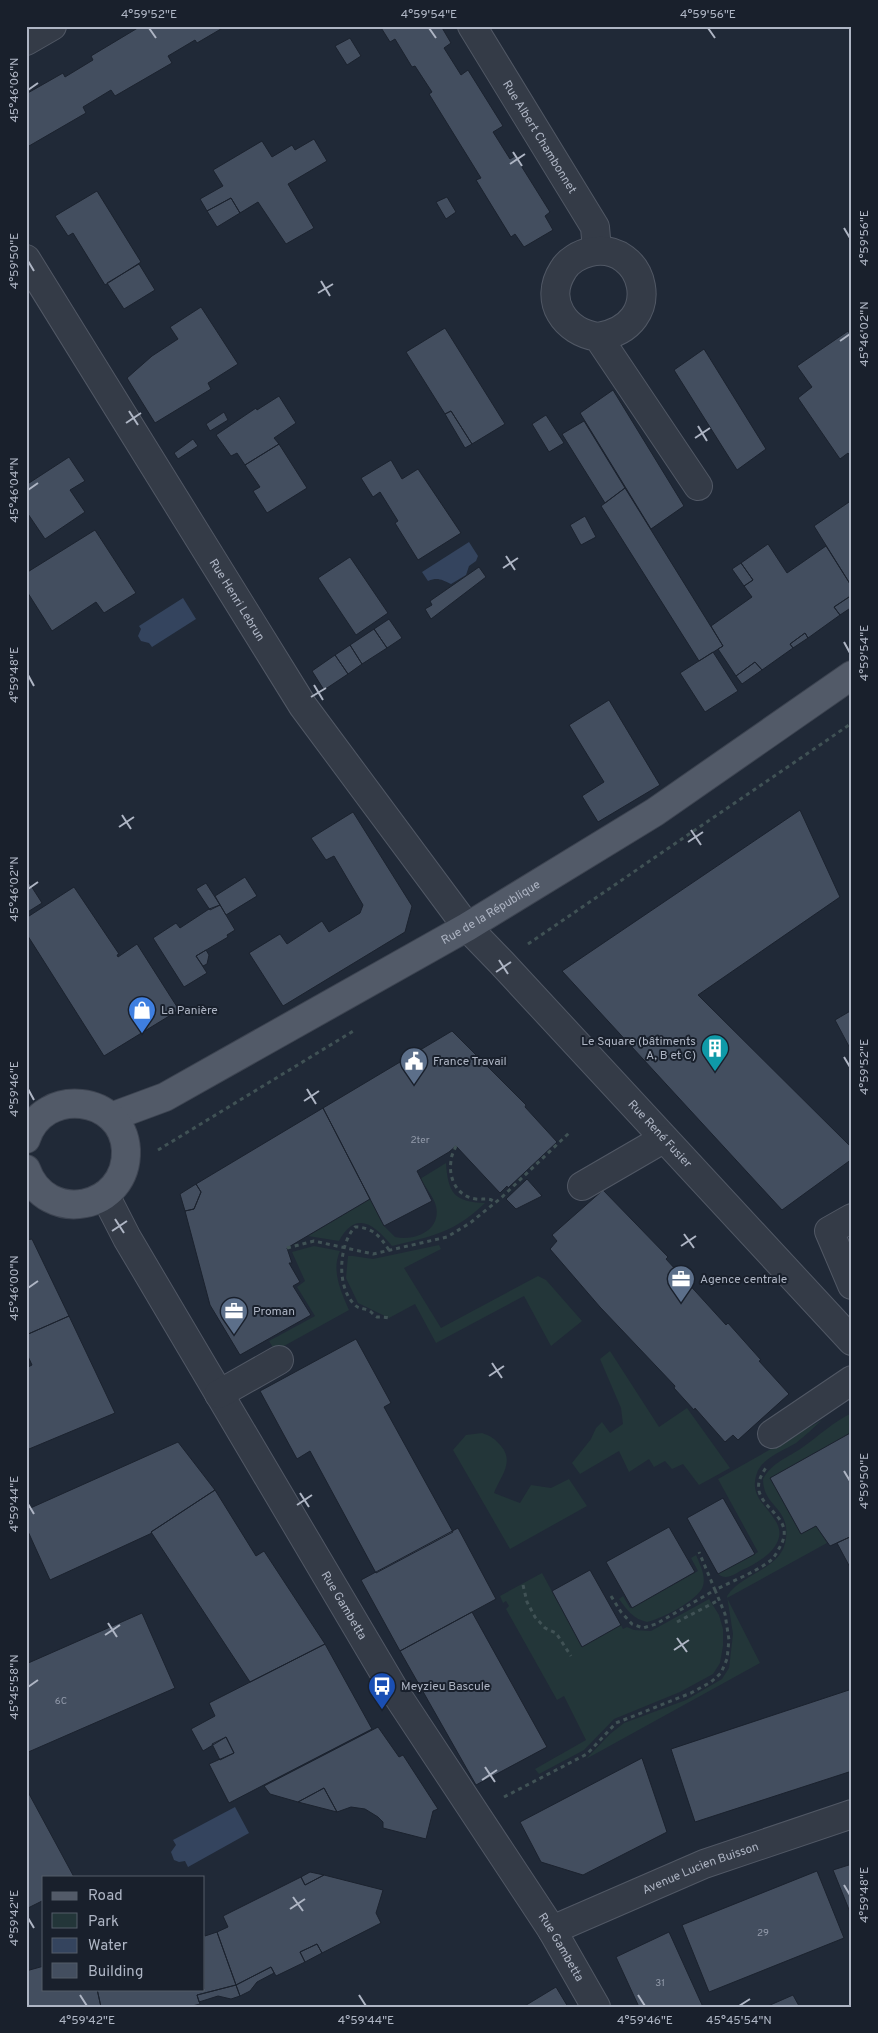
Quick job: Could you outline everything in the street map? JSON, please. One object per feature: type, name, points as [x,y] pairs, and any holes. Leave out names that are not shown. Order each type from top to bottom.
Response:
[{"type":"main road","name":"Rue de la République","points":[[111,1117],[165,1098],[467,927],[655,812],[852,675]]},
{"type":"main road","points":[[27,1133],[38,1118],[51,1108],[66,1103],[82,1103],[98,1108],[111,1117],[118,1126],[126,1150],[124,1167],[117,1183],[105,1195],[89,1203],[72,1205],[55,1201],[40,1192],[27,1175]]},
{"type":"street","points":[[26,41],[52,26]]},
{"type":"street","name":"Rue Albert Chambonnet","points":[[472,26],[595,227],[597,250]]},
{"type":"street","points":[[597,250],[611,252],[623,258],[633,268],[640,280],[642,293],[640,307],[634,319],[624,329],[611,335],[598,337],[585,335],[563,319],[558,307],[556,294],[557,281],[563,269],[584,253],[597,250]]},
{"type":"street","name":"Rue Henri Lebrun","points":[[26,259],[302,706],[467,927]]},
{"type":"street","points":[[598,337],[698,486]]},
{"type":"street","name":"Rue René Fusier","points":[[467,927],[663,1139],[847,1327]]},
{"type":"street","points":[[582,1186],[663,1139]]},
{"type":"street","name":"Rue Gambetta","points":[[105,1195],[127,1238],[399,1698],[552,1930],[596,2007]]},
{"type":"street","points":[[852,1218],[829,1232],[852,1285]]},
{"type":"street","points":[[219,1394],[279,1360]]},
{"type":"street","points":[[772,1434],[852,1380]]},
{"type":"street","name":"Avenue Lucien Buisson","points":[[552,1930],[704,1864],[852,1814]]},
{"type":"path","points":[[501,962],[852,723]]},
{"type":"path","points":[[126,1150],[153,1153],[361,1026]]},
{"type":"path","points":[[287,1248],[314,1241],[344,1246],[373,1254],[447,1237],[470,1223],[525,1177],[568,1133]]},
{"type":"path","points":[[456,1146],[450,1161],[451,1177],[456,1188],[466,1197],[477,1199],[490,1198],[495,1202]]},
{"type":"path","points":[[389,1250],[375,1232],[364,1227],[355,1227],[344,1246],[341,1268],[343,1281],[353,1304],[361,1309],[369,1310],[376,1316],[389,1318]]},
{"type":"path","points":[[611,1596],[621,1612],[632,1624],[643,1628],[656,1624],[771,1560],[782,1542],[784,1532],[782,1521],[764,1501],[759,1490],[760,1478],[768,1464]]},
{"type":"path","points":[[497,1801],[586,1754],[616,1722],[691,1692],[721,1673],[726,1659],[729,1640],[725,1614],[699,1552]]},
{"type":"path","points":[[523,1585],[527,1602],[534,1617],[545,1628],[556,1633],[571,1656]]},
{"type":"path","points":[[677,1622],[719,1600]]},
{"type":"green space","points":[[446,1163],[451,1189],[455,1194],[466,1201],[485,1203],[463,1221],[452,1227],[431,1236],[392,1246],[386,1238],[372,1227],[359,1223],[352,1225],[345,1231],[339,1241],[308,1236],[370,1199],[384,1226],[395,1237],[411,1237],[426,1232],[436,1220],[437,1212],[434,1200],[420,1179]]},
{"type":"green space","points":[[439,1245],[441,1249],[404,1268],[441,1328],[538,1276],[546,1280],[582,1321],[551,1346],[524,1296],[436,1343],[415,1304],[389,1318],[358,1303],[346,1278],[348,1256],[373,1259]]},
{"type":"green space","points":[[314,1246],[340,1251],[336,1266],[338,1281],[349,1310],[275,1351],[269,1341],[315,1316],[297,1287],[305,1281],[292,1252]]},
{"type":"green space","points":[[610,1351],[659,1427],[687,1408],[730,1468],[699,1485],[683,1464],[672,1469],[665,1461],[654,1467],[649,1459],[629,1472],[619,1451],[580,1474],[572,1463],[591,1439],[596,1428],[602,1422],[610,1433],[623,1424],[621,1408],[600,1359]]},
{"type":"green space","points":[[852,1413],[852,1432],[770,1478],[801,1534],[816,1526],[827,1543],[727,1598],[742,1581],[770,1564],[783,1549],[786,1528],[784,1520],[767,1496],[764,1488],[763,1479],[767,1473],[776,1464]]},
{"type":"green space","points":[[822,1420],[796,1443],[763,1463],[757,1473],[755,1487],[759,1499],[775,1520],[779,1529],[779,1537],[776,1544],[765,1557],[757,1562],[733,1575],[721,1576],[718,1574],[758,1552],[718,1479]]},
{"type":"green space","points":[[482,1433],[497,1441],[507,1458],[505,1470],[494,1493],[520,1503],[531,1485],[551,1488],[569,1479],[587,1506],[510,1549],[453,1450],[466,1435]]},
{"type":"green space","points":[[696,1555],[703,1574],[703,1586],[695,1597],[679,1608],[647,1622],[634,1616],[619,1599],[623,1596],[630,1608],[632,1608],[698,1571],[691,1558]]},
{"type":"green space","points":[[542,1573],[582,1647],[621,1625],[623,1629],[627,1627],[634,1630],[651,1631],[709,1599],[719,1615],[723,1629],[723,1646],[720,1663],[713,1674],[680,1692],[614,1719],[584,1750],[539,1774],[535,1769],[586,1740],[564,1696],[557,1700],[506,1609],[509,1606],[506,1601],[503,1603],[500,1596]]},
{"type":"green space","points":[[727,1599],[760,1663],[586,1759],[610,1734],[624,1723],[686,1700],[722,1679],[729,1668],[733,1634]]},
{"type":"water","points":[[469,542],[478,556],[476,561],[469,566],[466,575],[451,584],[437,579],[428,581],[422,572]]},
{"type":"water","points":[[183,598],[196,619],[152,647],[149,643],[141,641],[138,636],[141,629],[139,626]]},
{"type":"water","points":[[235,1807],[249,1833],[188,1867],[185,1861],[179,1862],[174,1860],[171,1852],[176,1845],[173,1840]]},
{"type":"building","points":[[141,26],[226,26],[197,43],[195,40],[168,56],[172,63],[115,96],[111,90],[83,107],[86,113],[29,146],[26,141],[26,94],[63,73],[65,77],[93,60],[91,56]]},
{"type":"building","points":[[380,26],[441,26],[451,43],[444,48],[461,75],[468,70],[503,126],[493,132],[510,159],[515,156],[550,212],[545,216],[553,230],[524,247],[515,234],[511,237],[476,180],[481,178],[429,94],[432,92],[415,66],[412,67],[395,39],[390,42]]},
{"type":"building","points":[[350,38],[361,56],[347,65],[335,46]]},
{"type":"building","points":[[314,139],[327,161],[288,184],[314,228],[286,244],[258,202],[240,213],[231,198],[207,211],[200,199],[223,186],[213,170],[262,141],[272,157],[292,145],[295,150]]},
{"type":"building","points":[[97,191],[141,262],[105,285],[73,233],[68,236],[55,216]]},
{"type":"building","points":[[447,197],[456,212],[446,219],[436,202]]},
{"type":"building","points":[[231,198],[240,213],[217,227],[207,211]]},
{"type":"building","points":[[139,264],[155,290],[124,309],[107,283]]},
{"type":"building","points":[[201,307],[238,364],[208,383],[211,389],[155,423],[127,378],[152,356],[178,339],[170,327]]},
{"type":"building","points":[[445,328],[505,424],[472,444],[451,411],[445,414],[406,352]]},
{"type":"building","points":[[848,331],[852,337],[852,458],[848,453],[840,459],[798,398],[812,387],[797,366]]},
{"type":"building","points":[[704,349],[766,449],[737,470],[674,370]]},
{"type":"building","points":[[613,390],[684,506],[651,529],[580,413]]},
{"type":"building","points":[[279,396],[296,423],[274,438],[279,444],[245,465],[237,453],[231,456],[216,435],[256,408],[257,410]]},
{"type":"building","points":[[451,411],[472,444],[465,448],[445,414]]},
{"type":"building","points":[[224,412],[228,420],[210,431],[206,424]]},
{"type":"building","points":[[546,415],[564,443],[549,452],[532,424]]},
{"type":"building","points":[[584,421],[625,488],[605,503],[562,434]]},
{"type":"building","points":[[193,439],[198,446],[178,459],[174,453]]},
{"type":"building","points":[[279,444],[307,488],[267,513],[253,491],[260,487],[245,465]]},
{"type":"building","points":[[69,457],[85,481],[70,490],[85,512],[45,539],[26,511],[26,485]]},
{"type":"building","points":[[391,460],[402,479],[418,469],[461,533],[418,560],[395,523],[398,521],[380,492],[373,497],[361,478]]},
{"type":"building","points":[[625,488],[723,646],[699,661],[601,506]]},
{"type":"building","points":[[852,500],[852,587],[814,526]]},
{"type":"building","points":[[585,516],[596,537],[581,545],[570,525]]},
{"type":"building","points":[[95,530],[136,593],[104,613],[96,602],[52,631],[26,590],[26,573]]},
{"type":"building","points":[[768,544],[787,573],[826,546],[852,587],[852,595],[834,607],[840,615],[808,638],[805,633],[790,644],[793,648],[762,670],[755,662],[736,676],[718,649],[723,646],[711,626],[752,597],[744,586],[753,580],[741,563]]},
{"type":"building","points":[[350,557],[388,613],[356,635],[318,578]]},
{"type":"building","points":[[741,563],[753,580],[744,586],[732,569]]},
{"type":"building","points":[[479,567],[486,577],[431,619],[425,609],[432,605],[430,601]]},
{"type":"building","points":[[852,595],[852,607],[840,615],[834,607]]},
{"type":"building","points":[[389,619],[402,638],[387,648],[374,629]]},
{"type":"building","points":[[374,629],[387,648],[362,664],[350,645]]},
{"type":"building","points":[[805,633],[808,638],[793,648],[790,644]]},
{"type":"building","points":[[350,645],[362,664],[348,674],[335,655]]},
{"type":"building","points":[[713,652],[738,691],[705,712],[680,673]]},
{"type":"building","points":[[335,655],[348,674],[324,690],[312,671]]},
{"type":"building","points":[[755,662],[762,670],[742,684],[736,676]]},
{"type":"building","points":[[609,700],[660,785],[598,822],[582,796],[604,782],[569,725]]},
{"type":"building","name":"Le Square (bâtiments A, B et C)","points":[[800,810],[840,897],[698,995],[852,1148],[852,1159],[782,1210],[562,971]]},
{"type":"building","points":[[353,812],[412,906],[405,932],[283,1006],[249,953],[280,934],[287,944],[322,921],[329,932],[360,913],[363,905],[334,856],[326,860],[311,838]]},
{"type":"building","points":[[245,877],[257,896],[226,915],[215,896]]},
{"type":"building","points":[[26,878],[42,903],[26,913]]},
{"type":"building","points":[[206,883],[220,905],[210,910],[196,889]]},
{"type":"building","points":[[74,887],[119,954],[117,955],[118,957],[137,944],[179,1010],[104,1056],[26,933],[26,918]]},
{"type":"building","points":[[220,905],[235,930],[227,935],[228,937],[196,956],[207,973],[184,987],[153,938],[176,923],[180,928],[209,909]]},
{"type":"building","points":[[206,950],[209,955],[207,964],[203,966],[196,956]]},
{"type":"building","points":[[852,1010],[852,1052],[835,1020]]},
{"type":"building","points":[[452,1031],[526,1105],[525,1107],[557,1142],[508,1188],[507,1186],[500,1193],[456,1146],[417,1171],[432,1201],[384,1226],[323,1108]]},
{"type":"building","points":[[323,1108],[370,1199],[287,1248],[292,1263],[289,1263],[300,1282],[293,1286],[311,1315],[240,1355],[210,1305],[185,1211],[194,1209],[201,1192],[196,1184]]},
{"type":"building","points":[[527,1179],[542,1196],[516,1209],[506,1199]]},
{"type":"building","points":[[196,1184],[201,1192],[194,1209],[185,1211],[180,1194]]},
{"type":"building","points":[[603,1190],[668,1257],[666,1259],[726,1325],[728,1323],[789,1394],[738,1440],[733,1435],[725,1442],[600,1307],[550,1249],[557,1241],[552,1235]]},
{"type":"building","points":[[32,1239],[69,1316],[26,1335],[26,1240]]},
{"type":"building","points":[[69,1316],[115,1413],[29,1449],[26,1444],[26,1368],[32,1365],[26,1352],[26,1335]]},
{"type":"building","points":[[356,1339],[391,1403],[384,1407],[453,1532],[376,1573],[310,1451],[297,1459],[260,1391]]},
{"type":"building","points":[[852,1432],[852,1536],[830,1546],[816,1526],[801,1534],[770,1478]]},
{"type":"building","points":[[178,1442],[215,1490],[152,1533],[50,1580],[26,1527],[26,1510]]},
{"type":"building","points":[[215,1490],[256,1556],[264,1551],[325,1644],[250,1682],[151,1532]]},
{"type":"building","points":[[723,1498],[755,1554],[718,1574],[687,1518]]},
{"type":"building","points":[[669,1527],[695,1572],[632,1608],[606,1562]]},
{"type":"building","points":[[458,1528],[496,1599],[400,1651],[361,1580]]},
{"type":"building","points":[[852,1536],[852,1571],[837,1543]]},
{"type":"building","points":[[590,1570],[621,1625],[582,1647],[552,1591]]},
{"type":"building","points":[[472,1612],[547,1747],[476,1785],[400,1651]]},
{"type":"building","points":[[142,1613],[175,1688],[26,1753],[26,1664]]},
{"type":"building","points":[[325,1644],[372,1729],[229,1803],[209,1764],[234,1753],[226,1737],[203,1751],[191,1729],[215,1716],[209,1703]]},
{"type":"building","points":[[852,1689],[852,1771],[695,1822],[671,1749]]},
{"type":"building","points":[[378,1727],[399,1757],[403,1755],[438,1809],[433,1811],[426,1839],[383,1828],[383,1822],[365,1809],[351,1807],[337,1812],[324,1788],[298,1802],[270,1794],[264,1786]]},
{"type":"building","points":[[226,1737],[234,1753],[220,1760],[212,1744]]},
{"type":"building","points":[[642,1758],[667,1832],[583,1875],[541,1862],[520,1822]]},
{"type":"building","points":[[324,1788],[337,1812],[298,1802]]},
{"type":"building","points":[[28,1792],[73,1876],[42,1876],[42,1901],[26,1909],[26,1793]]},
{"type":"building","points":[[852,1864],[852,1917],[833,1870]]},
{"type":"building","points":[[817,1871],[844,1938],[709,1992],[682,1925]]},
{"type":"building","points":[[310,1872],[324,1875],[305,1885],[301,1877]]},
{"type":"building","points":[[324,1875],[383,1890],[376,1913],[381,1923],[322,1953],[317,1944],[300,1952],[305,1962],[276,1976],[271,1967],[236,1985],[217,1932],[228,1927],[223,1916],[301,1877],[305,1885]]},
{"type":"building","points":[[217,1932],[236,1985],[197,1995],[200,2004],[188,2007],[101,2007],[97,1990],[205,1990],[205,1936]]},
{"type":"building","points":[[669,1932],[703,2007],[639,2007],[616,1957]]},
{"type":"building","points":[[317,1944],[322,1953],[305,1962],[300,1952]]},
{"type":"building","points":[[42,1967],[42,1990],[97,1990],[101,2007],[26,2007],[26,1971]]},
{"type":"building","points":[[271,1967],[274,1973],[257,1982],[250,1991],[240,1996],[236,1985]]},
{"type":"building","points":[[236,1985],[240,1996],[231,1999],[218,1996],[199,2002],[197,1995]]},
{"type":"building","points":[[556,1987],[568,2007],[523,2007]]},
{"type":"building","points":[[793,1995],[799,2006],[767,2007],[768,2006]]},
{"type":"place","name":"La Panière","points":[[142,1034]]},
{"type":"place","name":"Le Square (bâtiments A, B et C)","points":[[715,1072]]},
{"type":"place","name":"France Travail","points":[[414,1085]]},
{"type":"place","name":"Agence centrale","points":[[681,1303]]},
{"type":"place","name":"Proman","points":[[234,1335]]},
{"type":"place","name":"Meyzieu Bascule","points":[[382,1710]]}]
